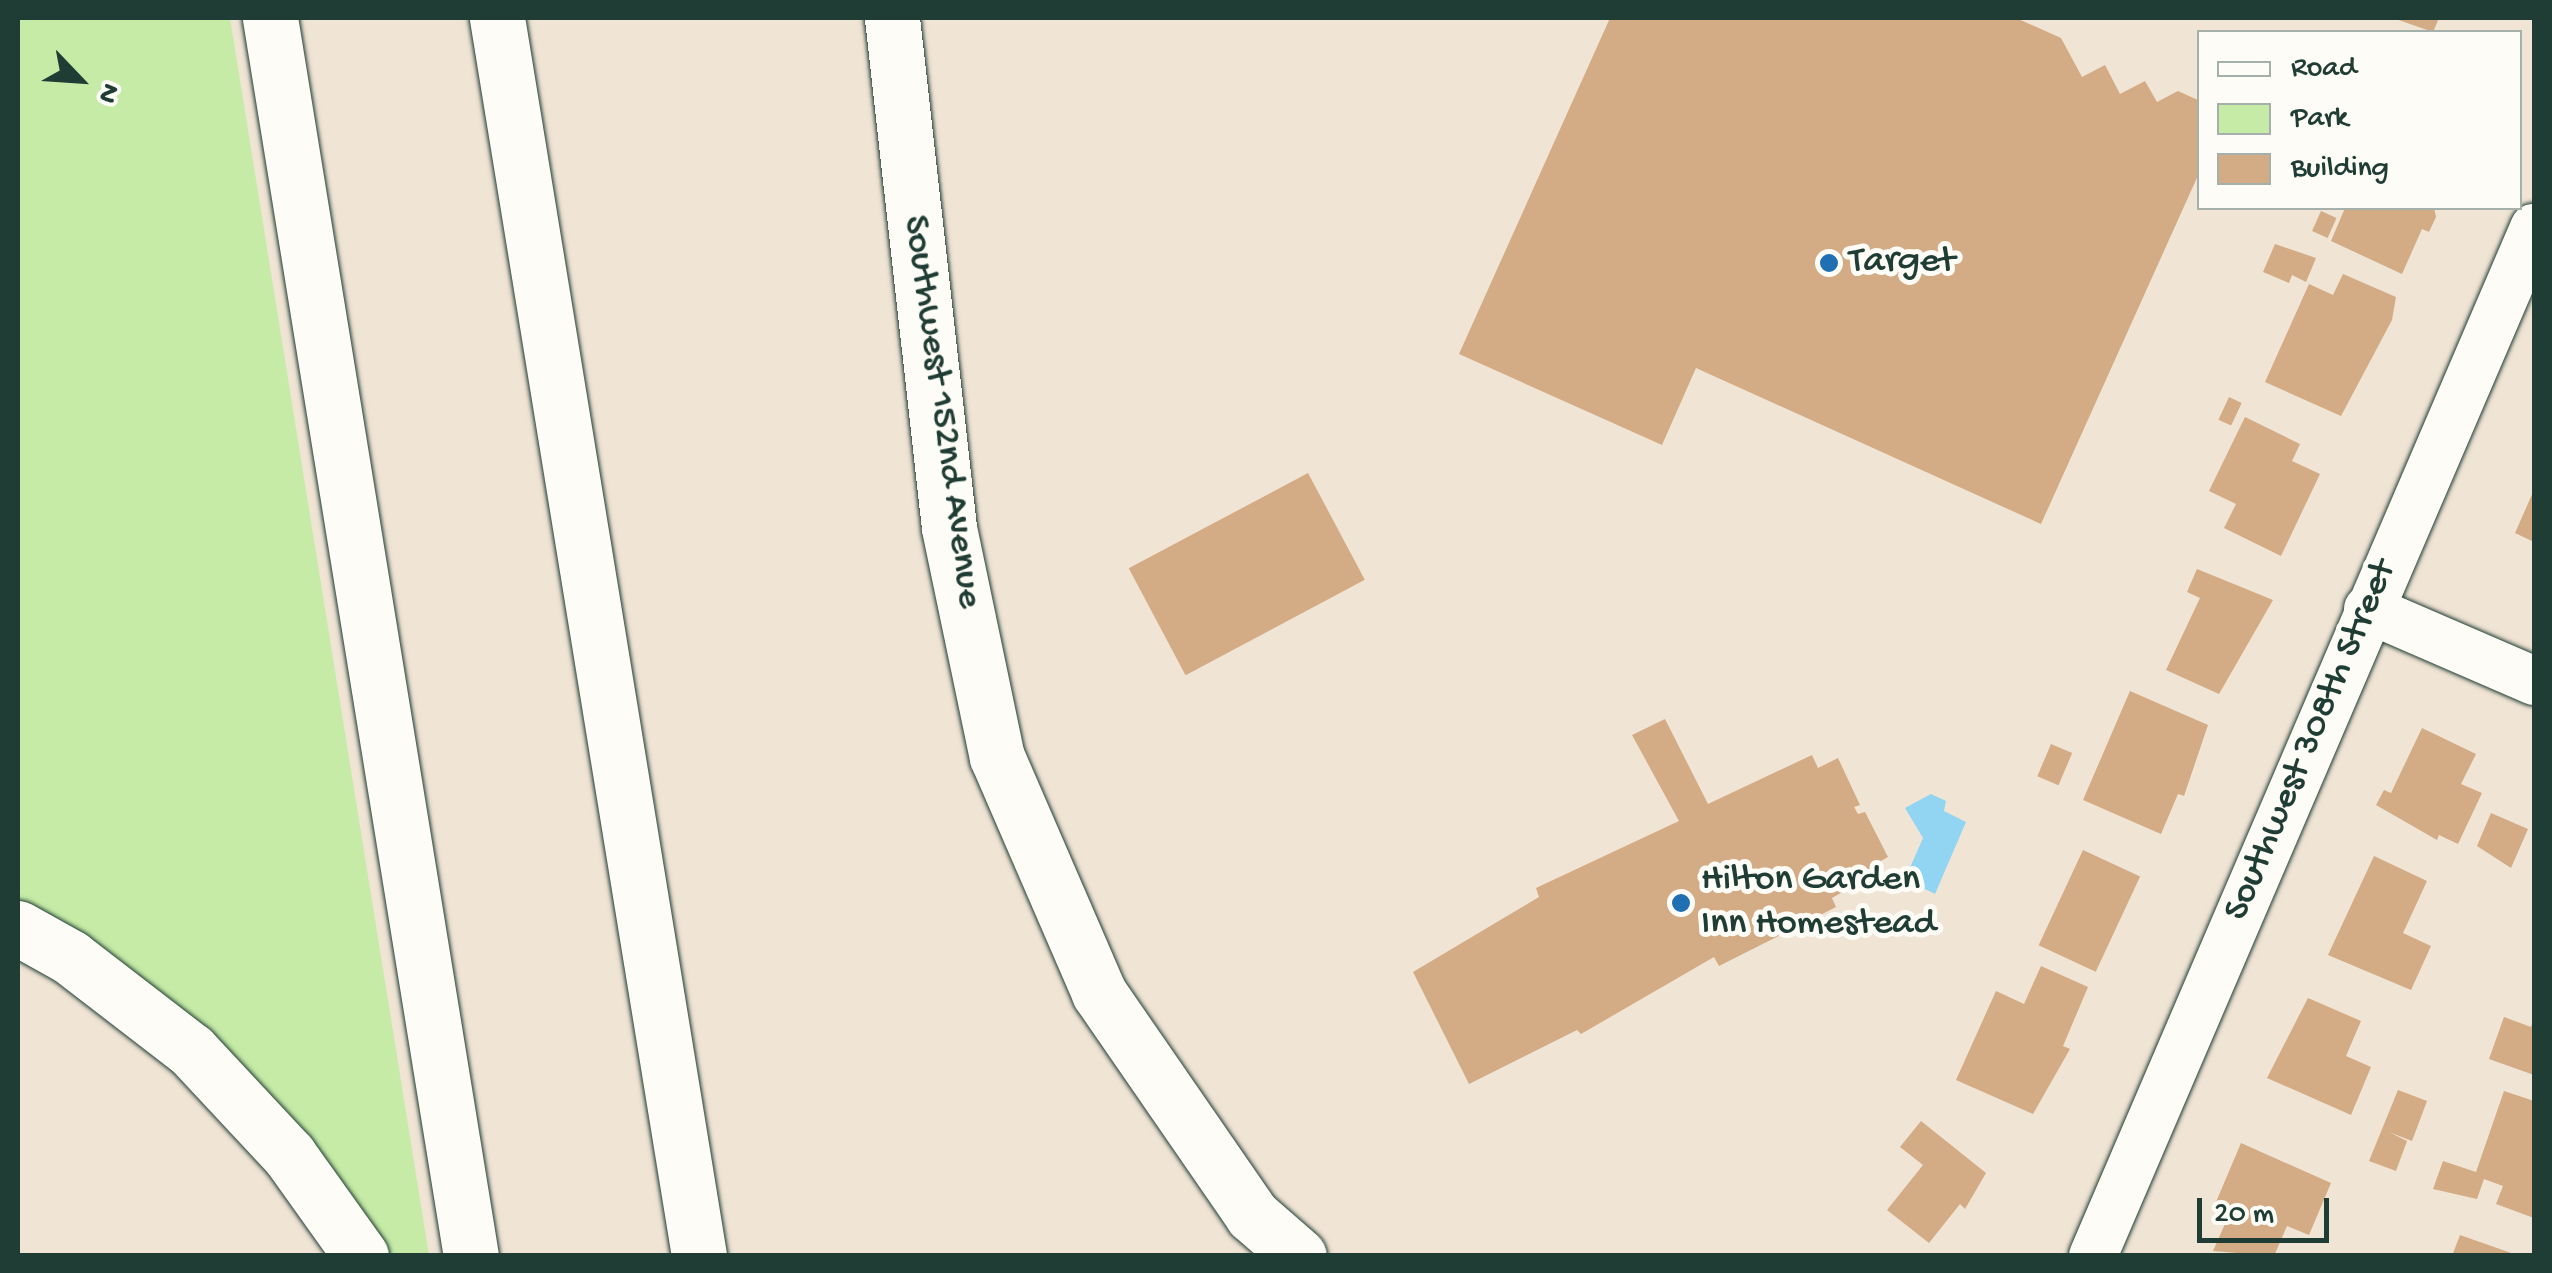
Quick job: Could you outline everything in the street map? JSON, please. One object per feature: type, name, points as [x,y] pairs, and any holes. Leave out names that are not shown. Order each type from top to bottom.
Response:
[{"type":"main road","points":[[270,18],[471,1256]]},
{"type":"main road","points":[[497,18],[699,1256]]},
{"type":"main road","name":"Southwest 152nd Avenue","points":[[892,18],[949,528],[996,757],[1099,993],[1252,1215],[1299,1256]]},
{"type":"main road","points":[[18,928],[70,957],[192,1051],[289,1155],[361,1256]]},
{"type":"street","name":"Southwest 308th Street","points":[[2093,1256],[2534,228]]},
{"type":"street","points":[[2368,609],[2534,681]]},
{"type":"green space","points":[[18,18],[230,18],[429,1255],[385,1255],[18,902]]},
{"type":"water","points":[[1931,794],[1946,801],[1944,811],[1966,822],[1935,894],[1905,879],[1923,838],[1905,808]]},
{"type":"building","name":"Target","points":[[1610,18],[2016,18],[2061,38],[2082,77],[2105,65],[2120,94],[2145,81],[2157,102],[2178,91],[2197,100],[2197,178],[2041,524],[1696,368],[1662,445],[1459,354]]},
{"type":"building","points":[[2393,18],[2439,18],[2434,30]]},
{"type":"building","points":[[2344,210],[2434,210],[2436,217],[2429,232],[2422,229],[2402,274],[2331,241]]},
{"type":"building","points":[[2321,211],[2337,218],[2328,238],[2312,231]]},
{"type":"building","points":[[2275,244],[2316,258],[2306,282],[2292,275],[2289,283],[2263,272]]},
{"type":"building","points":[[2343,274],[2396,297],[2392,320],[2341,416],[2265,382],[2309,284],[2333,295]]},
{"type":"building","points":[[2229,397],[2242,403],[2231,426],[2218,420]]},
{"type":"building","points":[[2245,417],[2300,444],[2292,461],[2320,474],[2281,556],[2224,528],[2236,504],[2209,491]]},
{"type":"building","points":[[1308,473],[1365,580],[1186,675],[1129,568]]},
{"type":"building","points":[[2534,490],[2534,542],[2515,533]]},
{"type":"building","points":[[2197,569],[2273,600],[2219,694],[2166,670],[2200,598],[2187,592]]},
{"type":"building","points":[[2130,691],[2208,725],[2184,796],[2178,794],[2161,834],[2083,800]]},
{"type":"building","name":"Hilton Garden Inn Homestead","points":[[1665,719],[1708,804],[1812,755],[1818,768],[1838,758],[1860,805],[1854,807],[1858,814],[1865,812],[1888,857],[1870,867],[1874,874],[1832,898],[1836,907],[1719,966],[1714,957],[1581,1034],[1577,1030],[1469,1084],[1413,972],[1539,897],[1536,888],[1679,821],[1632,735]]},
{"type":"building","points":[[2422,728],[2476,754],[2461,784],[2482,793],[2458,844],[2439,835],[2437,840],[2376,805],[2384,790],[2391,793]]},
{"type":"building","points":[[2051,744],[2072,753],[2058,785],[2037,776]]},
{"type":"building","points":[[2491,813],[2528,829],[2511,868],[2477,846]]},
{"type":"building","points":[[2083,850],[2140,877],[2096,972],[2039,945]]},
{"type":"building","points":[[2374,856],[2427,881],[2403,933],[2431,946],[2411,990],[2328,955]]},
{"type":"building","points":[[2041,966],[2088,987],[2063,1046],[2070,1049],[2033,1114],[1956,1080],[1996,991],[2024,1004]]},
{"type":"building","points":[[2308,998],[2361,1021],[2346,1056],[2371,1067],[2351,1115],[2267,1078]]},
{"type":"building","points":[[2504,1017],[2531,1027],[2534,1017],[2534,1075],[2489,1059]]},
{"type":"building","points":[[2398,1090],[2427,1101],[2412,1141],[2389,1132],[2407,1141],[2396,1171],[2369,1161]]},
{"type":"building","points":[[2504,1091],[2534,1101],[2534,1218],[2496,1204],[2503,1186],[2484,1179],[2477,1199],[2433,1189],[2443,1161],[2476,1172]]},
{"type":"building","points":[[1921,1121],[1986,1173],[1965,1209],[1960,1204],[1929,1243],[1887,1210],[1923,1165],[1900,1147]]},
{"type":"building","points":[[2241,1143],[2331,1183],[2309,1235],[2287,1226],[2274,1256],[2213,1251],[2232,1208],[2216,1202]]},
{"type":"building","points":[[2460,1235],[2517,1255],[2517,1256],[2452,1256]]},
{"type":"place","name":"Target","points":[[1829,263]]},
{"type":"place","name":"Hilton Garden Inn Homestead","points":[[1681,903]]}]
